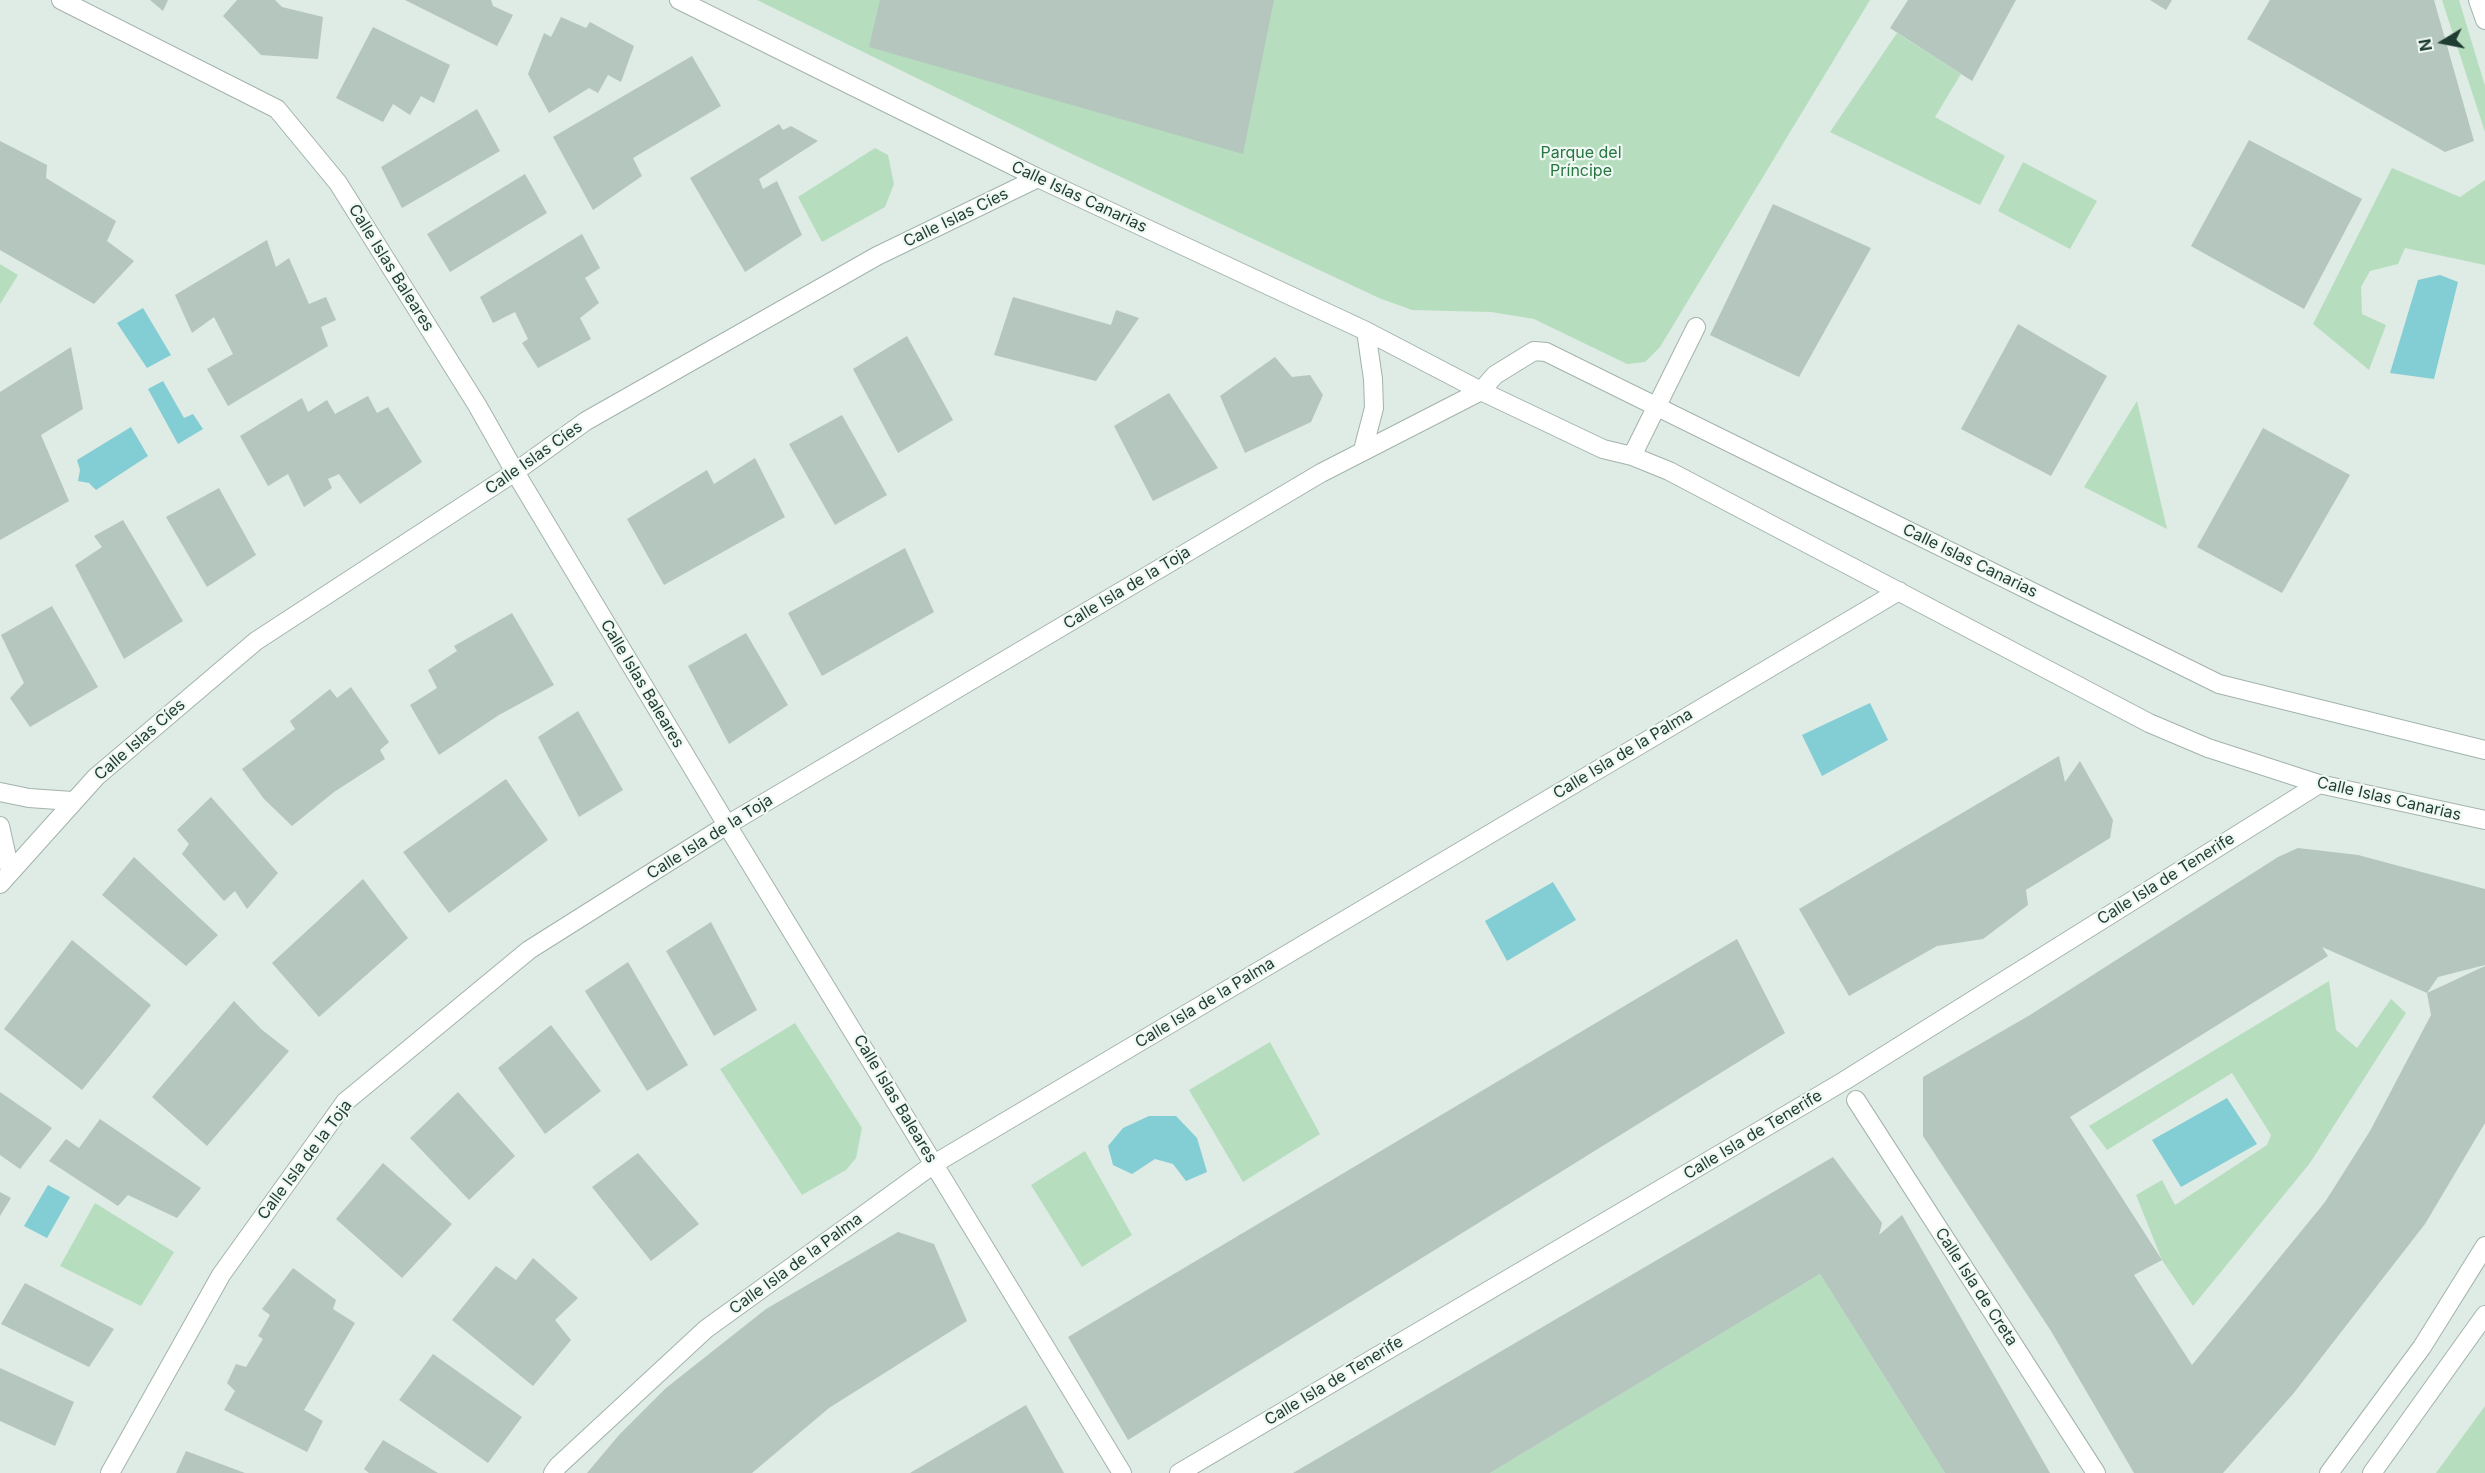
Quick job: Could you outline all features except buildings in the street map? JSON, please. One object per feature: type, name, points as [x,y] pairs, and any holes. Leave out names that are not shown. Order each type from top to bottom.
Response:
[{"type":"street","name":"Calle Islas Baleares","points":[[61,0],[277,110],[338,183],[477,405],[727,825],[1122,1473]]},
{"type":"street","name":"Calle Islas Canarias","points":[[679,0],[1038,178],[1366,331],[1481,391],[1603,449],[1632,456],[1669,471],[2149,723],[2208,748],[2319,784],[2485,820]]},
{"type":"street","points":[[2478,0],[2485,20]]},
{"type":"street","name":"Calle Islas Cíes","points":[[5,877],[96,777],[256,641],[515,472],[586,422],[877,256],[1038,178]]},
{"type":"street","points":[[1632,456],[1696,327]]},
{"type":"street","points":[[1363,450],[1374,408],[1366,331]]},
{"type":"street","name":"Calle Islas Canarias","points":[[1481,391],[1495,375],[1534,351],[1546,352],[2218,684],[2485,750]]},
{"type":"street","name":"Calle Isla de la Toja","points":[[110,1473],[221,1275],[345,1102],[529,950],[727,825],[1363,450],[1444,412],[1481,391]]},
{"type":"street","name":"Calle Isla de la Palma","points":[[553,1473],[706,1329],[934,1164],[1899,591]]},
{"type":"street","name":"Calle Isla de Tenerife","points":[[1179,1473],[1844,1081],[2319,784]]},
{"type":"street","points":[[0,792],[30,798],[72,801]]},
{"type":"street","points":[[2434,809],[2485,829]]},
{"type":"street","points":[[0,826],[5,877]]},
{"type":"street","name":"Calle Isla de Creta","points":[[1856,1100],[2096,1473]]},
{"type":"street","points":[[2329,1473],[2422,1347],[2485,1246]]},
{"type":"street","points":[[2372,1473],[2485,1315]]},
{"type":"green space","name":"Parque del Príncipe","points":[[757,0],[1870,0],[1660,347],[1645,362],[1627,364],[1534,319],[1491,312],[1412,310],[1379,298],[1072,154]]},
{"type":"green space","points":[[2442,0],[2459,0],[2485,86],[2485,132]]},
{"type":"green space","points":[[1897,33],[1961,74],[1935,117],[2005,156],[1980,205],[1830,132]]},
{"type":"green space","points":[[875,148],[888,155],[894,184],[885,207],[822,242],[798,197]]},
{"type":"green space","points":[[2023,162],[2097,201],[2070,249],[1998,211]]},
{"type":"green space","points":[[2392,168],[2460,197],[2485,180],[2485,265],[2405,248],[2398,264],[2370,271],[2361,287],[2362,314],[2386,325],[2369,370],[2313,324]]},
{"type":"green space","points":[[0,264],[18,275],[0,304]]},
{"type":"green space","points":[[2137,401],[2167,529],[2084,487]]},
{"type":"green space","points":[[2329,981],[2336,1030],[2357,1048],[2391,999],[2406,1013],[2310,1163],[2193,1306],[2162,1260],[2136,1195],[2162,1180],[2175,1205],[2267,1145],[2271,1135],[2232,1073],[2107,1150],[2089,1126]]},
{"type":"green space","points":[[795,1023],[862,1128],[856,1158],[846,1170],[802,1195],[720,1069]]},
{"type":"green space","points":[[1270,1042],[1320,1134],[1243,1182],[1189,1090]]},
{"type":"green space","points":[[1085,1151],[1132,1235],[1082,1267],[1031,1185]]},
{"type":"green space","points":[[95,1203],[174,1252],[141,1306],[60,1266]]},
{"type":"green space","points":[[1820,1274],[1945,1473],[1490,1473]]},
{"type":"green space","points":[[2485,1406],[2485,1473],[2436,1473]]},
{"type":"water","points":[[2440,275],[2458,282],[2434,379],[2390,373],[2418,280]]},
{"type":"water","points":[[143,308],[171,355],[147,368],[117,323]]},
{"type":"water","points":[[163,381],[184,418],[193,414],[203,429],[178,444],[148,389]]},
{"type":"water","points":[[131,427],[148,456],[96,490],[89,483],[78,481],[80,470],[77,460]]},
{"type":"water","points":[[1870,703],[1888,740],[1822,776],[1802,735]]},
{"type":"water","points":[[1553,882],[1576,920],[1507,961],[1485,921]]},
{"type":"water","points":[[2227,1098],[2257,1144],[2181,1187],[2152,1140]]},
{"type":"water","points":[[1149,1116],[1176,1116],[1197,1138],[1207,1172],[1186,1181],[1173,1164],[1155,1159],[1132,1174],[1113,1165],[1108,1146],[1123,1128]]},
{"type":"water","points":[[48,1185],[70,1197],[47,1238],[24,1226]]}]
